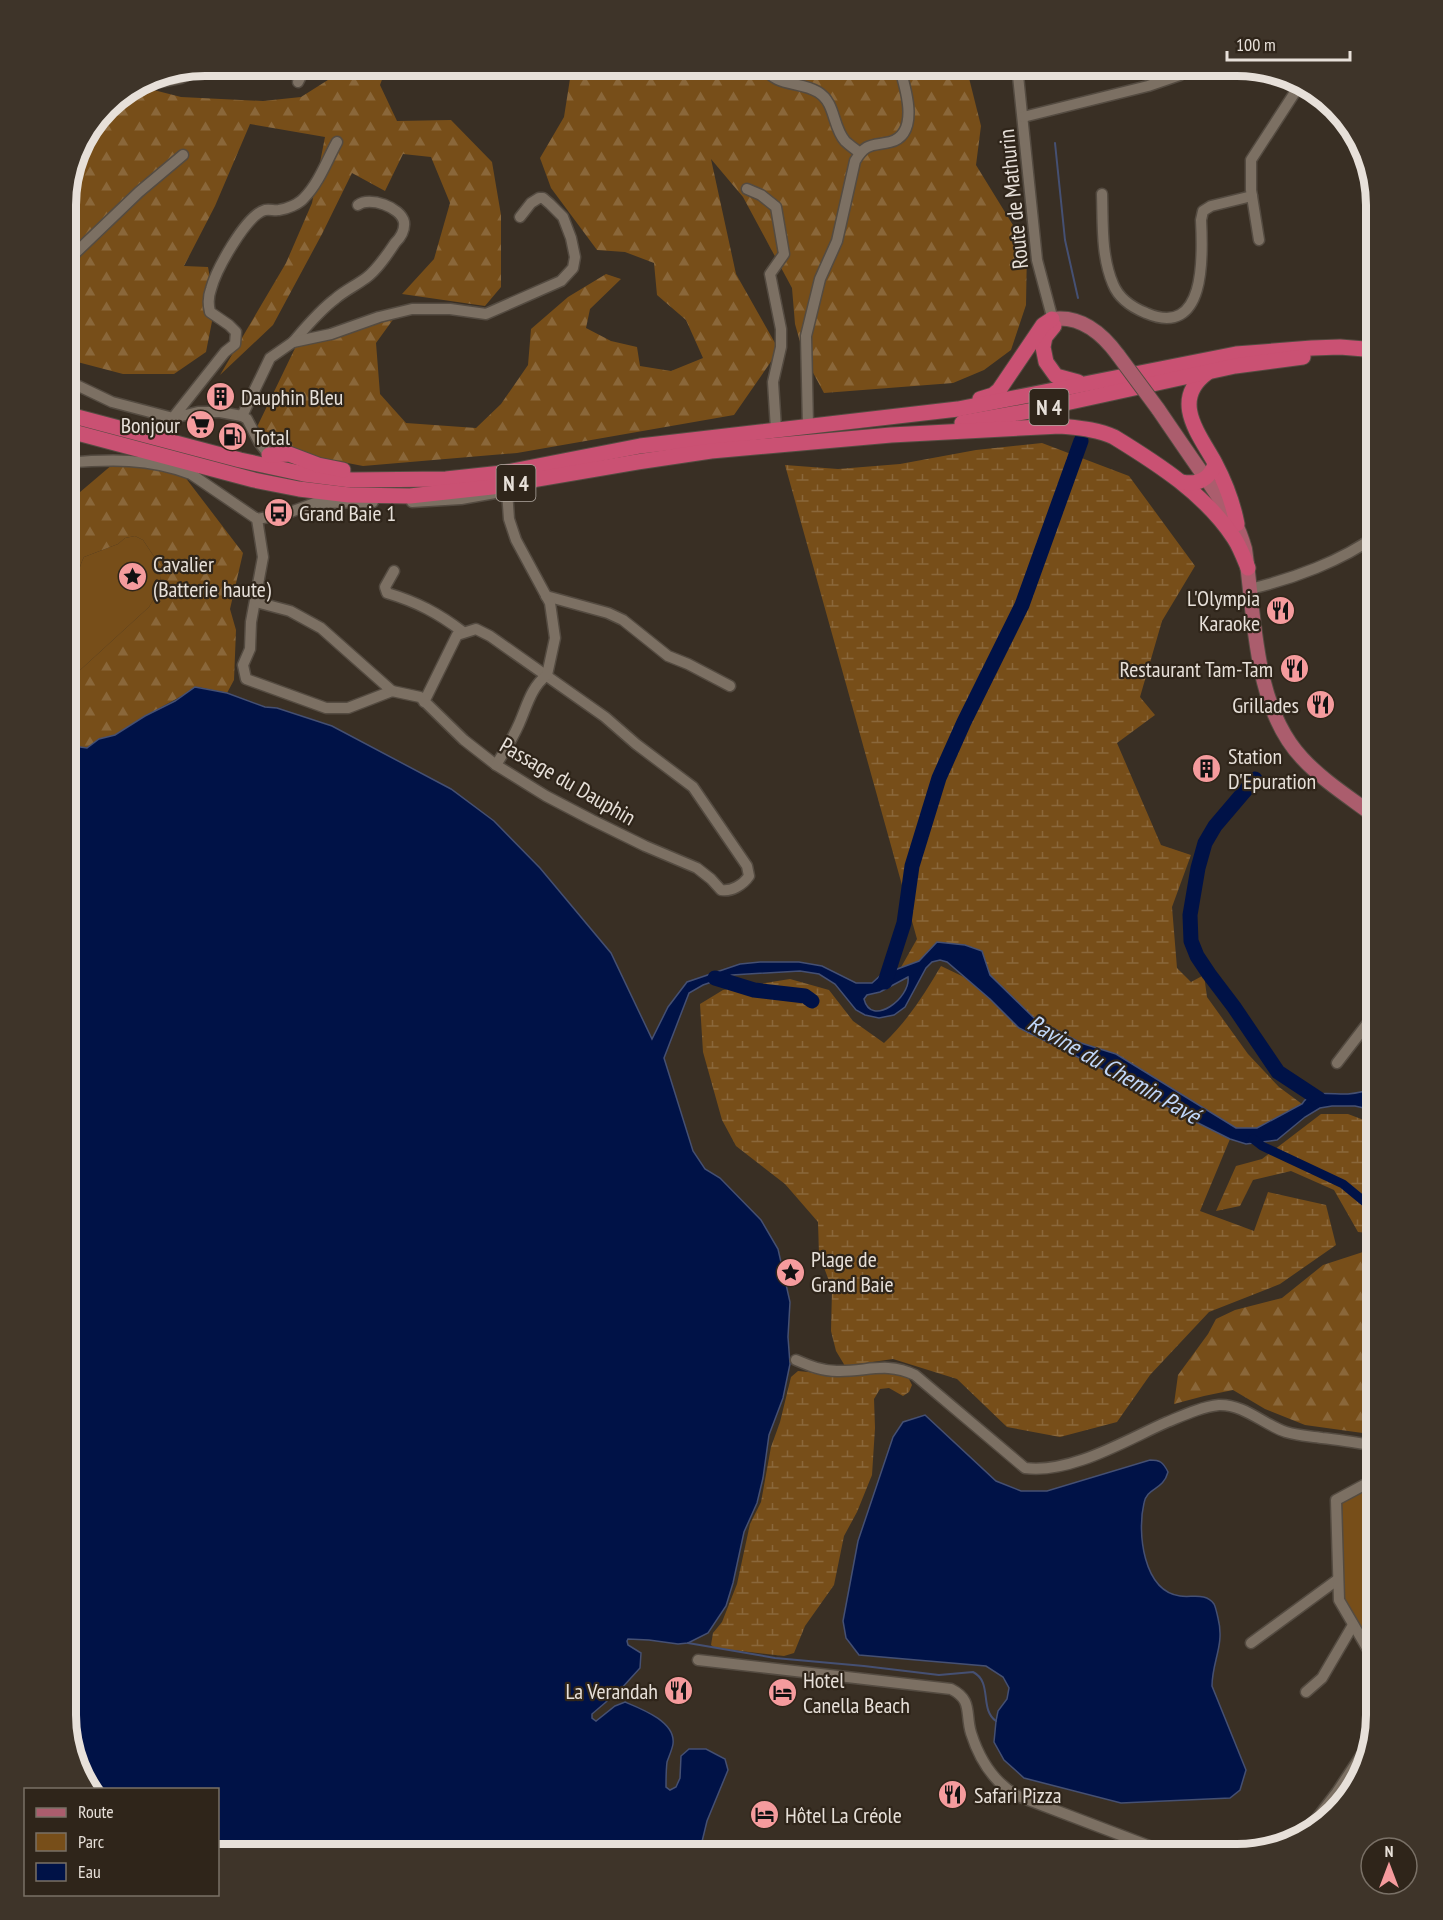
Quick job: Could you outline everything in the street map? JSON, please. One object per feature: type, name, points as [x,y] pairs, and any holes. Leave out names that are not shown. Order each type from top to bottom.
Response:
[{"type":"highway","points":[[1053,322],[1045,337],[1043,347],[1048,366],[1056,376],[1084,383]]},
{"type":"highway","points":[[909,416],[993,395],[1010,375],[1043,325],[1053,322]]},
{"type":"highway","name":"N 4","points":[[77,417],[240,460],[304,474],[351,480],[411,481],[502,473],[640,446],[776,429],[909,416],[1008,400],[1236,354],[1340,347],[1366,349]]},
{"type":"highway","name":"N 4","points":[[77,433],[254,480],[321,492],[410,496],[447,494],[658,458],[891,435],[1029,411],[1235,366],[1306,357],[1366,357]]},
{"type":"highway","points":[[1207,373],[1200,378],[1190,392],[1189,406],[1199,435],[1232,502],[1229,523]]},
{"type":"highway","points":[[77,416],[169,423]]},
{"type":"highway","points":[[891,435],[1060,426],[1102,432],[1114,437],[1182,482],[1229,523],[1248,568]]},
{"type":"highway","points":[[269,455],[289,454],[318,465],[411,481]]},
{"type":"highway","points":[[1182,482],[1194,483],[1205,478],[1213,470],[1215,464]]},
{"type":"highway","points":[[191,474],[241,483],[254,480]]},
{"type":"main road","points":[[1053,322],[1072,319],[1083,322],[1102,336],[1158,409],[1214,491],[1227,506],[1229,523]]},
{"type":"main road","points":[[1248,568],[1263,677],[1270,703],[1280,726],[1302,758],[1366,809]]},
{"type":"street","points":[[298,82],[300,77]]},
{"type":"street","points":[[772,77],[804,85],[818,92],[828,101],[845,141],[860,153]]},
{"type":"street","points":[[808,426],[807,336],[820,279],[837,241],[852,169],[860,153],[869,145],[894,141],[905,131],[908,122],[908,99],[902,77]]},
{"type":"street","name":"Route de Mathurin","points":[[1018,77],[1037,260],[1053,322]]},
{"type":"street","points":[[1023,117],[1148,86],[1174,77]]},
{"type":"street","points":[[1259,240],[1252,196],[1251,160],[1297,91]]},
{"type":"street","points":[[169,423],[225,352],[235,344],[236,332],[210,312],[208,303],[211,288],[232,244],[256,215],[266,210],[278,211],[303,200],[313,187],[337,142]]},
{"type":"street","points":[[77,251],[139,192],[183,155]]},
{"type":"street","points":[[747,189],[761,195],[776,207],[784,254],[770,274],[781,329],[781,347],[773,382],[776,429]]},
{"type":"street","points":[[1102,194],[1106,254],[1114,285],[1122,298],[1134,309],[1152,316],[1174,318],[1186,312],[1195,299],[1199,284],[1203,211],[1211,206],[1252,196]]},
{"type":"street","points":[[292,342],[331,334],[379,316],[412,309],[450,309],[486,314],[561,280],[573,268],[575,256],[563,217],[543,198],[531,202],[520,217]]},
{"type":"street","points":[[243,416],[270,358],[292,342],[333,300],[375,270],[402,233],[403,219],[395,210],[370,202],[357,205]]},
{"type":"street","points":[[77,385],[112,402],[169,423],[198,412],[220,412],[243,416],[269,455]]},
{"type":"street","points":[[77,462],[108,459],[134,460],[154,463],[191,474],[257,519],[285,514],[315,503],[429,502],[461,499],[612,470],[776,445]]},
{"type":"street","points":[[496,765],[519,725],[530,696],[547,675],[555,638],[550,603],[516,540],[509,519],[507,491]]},
{"type":"street","points":[[256,602],[290,611],[321,628],[392,691],[348,708],[326,708],[246,679],[243,665],[250,649],[251,622],[263,557],[257,519]]},
{"type":"street","points":[[1250,589],[1284,580],[1320,566],[1366,542]]},
{"type":"street","points":[[394,571],[385,587],[387,593],[411,600],[439,613],[463,632]]},
{"type":"street","points":[[546,596],[608,613],[623,620],[668,656],[729,686]]},
{"type":"street","points":[[424,702],[458,635],[476,629],[547,675]]},
{"type":"street","name":"Passage du Dauphin","points":[[392,691],[420,697],[464,740],[496,765],[546,796],[645,846],[697,868],[721,890],[727,891],[745,882],[749,876],[747,866],[693,787],[636,744],[605,717],[547,675]]},
{"type":"street","points":[[1337,1063],[1366,1025]]},
{"type":"street","points":[[796,1360],[813,1368],[836,1371],[879,1367],[902,1369],[915,1376],[1025,1468],[1036,1470],[1072,1462],[1194,1410],[1220,1405],[1236,1407],[1284,1431],[1305,1437],[1366,1444]]},
{"type":"street","points":[[1366,1484],[1336,1500],[1337,1580],[1340,1604],[1366,1647]]},
{"type":"street","points":[[1251,1643],[1337,1580]]},
{"type":"street","points":[[1306,1692],[1322,1678],[1353,1625]]},
{"type":"street","points":[[698,1660],[951,1689],[962,1694],[966,1701],[971,1732],[984,1762],[1007,1790],[1017,1796],[1144,1844]]},
{"type":"street","points":[[1321,1813],[1359,1758]]},
{"type":"green space","points":[[333,77],[383,77],[380,85],[397,121],[451,120],[492,162],[501,215],[501,287],[485,306],[402,294],[434,259],[450,203],[431,157],[403,154],[385,191],[352,173],[273,325],[220,375],[286,263],[312,203],[325,137],[250,124],[215,206],[184,266],[208,267],[215,306],[206,352],[174,374],[123,374],[77,362],[77,197],[86,156],[103,127],[120,109],[150,89],[181,97],[263,101],[301,97]]},
{"type":"green space","points":[[570,77],[969,77],[981,126],[976,165],[1027,248],[1026,305],[1011,350],[984,370],[953,383],[824,393],[804,356],[795,324],[792,288],[743,197],[711,159],[736,274],[779,350],[734,415],[517,453],[363,466],[301,454],[257,427],[297,344],[397,314],[376,343],[380,394],[406,423],[476,428],[501,404],[528,365],[531,329],[568,297],[606,274],[621,279],[590,309],[586,328],[611,341],[637,347],[640,366],[671,371],[703,358],[686,320],[657,295],[654,263],[625,252],[597,250],[551,188],[540,158],[564,117]]},
{"type":"green space","points":[[1042,443],[1129,476],[1195,566],[1162,621],[1140,697],[1155,715],[1117,743],[1161,845],[1191,855],[1172,907],[1177,968],[1191,982],[1204,975],[1207,997],[1248,1054],[1279,1087],[1302,1104],[1257,1128],[1236,1128],[1116,1054],[1081,1043],[1034,1018],[990,975],[937,942],[919,961],[900,969],[917,939],[785,465],[838,469],[900,464],[976,450]]},
{"type":"green space","points":[[113,464],[136,464],[185,477],[243,553],[230,609],[236,630],[234,680],[227,693],[198,687],[115,735],[99,739],[87,748],[77,747],[77,673],[149,607],[161,587],[159,564],[143,540],[135,536],[125,538],[118,544],[84,557],[77,581],[77,495]]},
{"type":"green space","points":[[135,536],[143,540],[159,564],[161,587],[149,607],[77,673],[77,581],[84,557],[118,544],[125,538]]},
{"type":"green space","points":[[941,966],[964,977],[1057,1048],[1110,1073],[1184,1116],[1230,1139],[1200,1211],[1254,1231],[1268,1192],[1326,1205],[1336,1245],[1280,1284],[1209,1312],[1150,1375],[1117,1422],[1060,1437],[1007,1427],[957,1379],[893,1359],[845,1366],[836,1351],[831,1331],[832,1289],[819,1254],[818,1222],[785,1184],[736,1146],[722,1120],[703,1052],[700,1004],[723,990],[790,979],[829,990],[853,1021],[884,1043],[915,1007]]},
{"type":"green space","points":[[1321,1114],[1348,1114],[1366,1121],[1366,1233],[1358,1232],[1334,1190],[1291,1171],[1253,1180],[1240,1206],[1216,1211],[1236,1166],[1262,1159]]},
{"type":"green space","points":[[1366,1251],[1366,1433],[1305,1425],[1265,1409],[1233,1390],[1174,1404],[1178,1375],[1208,1334],[1216,1319],[1235,1310],[1282,1298],[1323,1265]]},
{"type":"green space","points":[[798,1371],[839,1375],[886,1371],[908,1377],[912,1385],[909,1392],[903,1396],[889,1388],[880,1389],[874,1399],[872,1475],[857,1512],[844,1536],[834,1585],[805,1626],[794,1653],[784,1656],[715,1648],[711,1645],[713,1633],[722,1622],[737,1584],[750,1524],[761,1502],[771,1447],[791,1377]]},
{"type":"green space","points":[[1366,1486],[1366,1636],[1343,1602],[1342,1498]]},
{"type":"water","name":"Ravine du Chemin Pavé","points":[[195,687],[227,693],[265,707],[277,708],[332,726],[451,789],[494,821],[540,868],[611,953],[652,1039],[668,1007],[687,982],[740,964],[799,962],[822,966],[856,983],[872,983],[881,975],[919,961],[937,942],[965,945],[982,951],[990,975],[1034,1018],[1081,1043],[1116,1054],[1236,1128],[1257,1128],[1302,1104],[1311,1096],[1323,1093],[1348,1094],[1366,1091],[1366,1108],[1355,1106],[1320,1108],[1277,1140],[1246,1144],[1230,1139],[1184,1116],[1110,1073],[1019,1028],[990,999],[947,962],[940,960],[932,962],[926,968],[905,1007],[894,1015],[879,1018],[856,1010],[835,984],[819,974],[800,971],[732,975],[703,985],[689,993],[664,1058],[693,1151],[705,1169],[720,1178],[761,1220],[778,1249],[790,1302],[788,1337],[790,1364],[783,1398],[769,1435],[757,1503],[744,1532],[726,1606],[708,1633],[688,1643],[628,1639],[628,1645],[641,1653],[640,1668],[620,1690],[592,1714],[592,1718],[596,1721],[615,1706],[625,1702],[664,1723],[672,1736],[673,1744],[666,1771],[666,1787],[670,1790],[676,1787],[680,1778],[681,1756],[689,1749],[706,1749],[725,1759],[728,1770],[707,1821],[701,1844],[219,1844],[219,1788],[100,1788],[83,1756],[76,1714],[77,747],[87,748],[99,739],[115,735],[175,701]],"holes":[[[908,977],[903,993],[890,1007],[882,1010],[874,1011],[868,1007],[864,999],[867,995],[880,992]]]},
{"type":"water","points":[[925,1415],[996,1481],[1021,1491],[1047,1491],[1150,1460],[1163,1464],[1168,1472],[1166,1478],[1148,1494],[1144,1503],[1141,1529],[1146,1558],[1158,1583],[1168,1592],[1180,1596],[1207,1598],[1215,1606],[1220,1636],[1212,1686],[1246,1770],[1240,1790],[1230,1798],[1121,1803],[1024,1778],[1004,1760],[994,1742],[998,1711],[1007,1699],[1009,1688],[1003,1677],[986,1666],[859,1655],[846,1638],[843,1621],[858,1541],[893,1437],[903,1422]]},
{"type":"waterway","points":[[1055,143],[1065,240],[1078,298]]},
{"type":"waterway","points":[[885,982],[904,923],[912,866],[939,778],[1022,605],[1081,441]]},
{"type":"waterway","points":[[1255,779],[1215,826],[1205,843],[1190,915],[1191,941],[1197,956],[1278,1072],[1319,1099]]},
{"type":"waterway","points":[[715,978],[754,990],[805,996],[812,1001]]},
{"type":"waterway","points":[[1253,1139],[1262,1146],[1343,1184],[1366,1203]]},
{"type":"waterway","points":[[688,1643],[775,1658],[939,1675],[973,1672],[983,1682],[988,1710],[996,1721]]},
{"type":"place","name":"Dauphin Bleu","points":[[220,397]]},
{"type":"place","name":"Bonjour","points":[[201,425]]},
{"type":"place","name":"Total","points":[[232,437]]},
{"type":"place","name":"Grand Baie 1","points":[[278,513]]},
{"type":"place","name":"Cavalier (Batterie haute)","points":[[132,577]]},
{"type":"place","name":"L'Olympia Karaoke","points":[[1281,611]]},
{"type":"place","name":"Restaurant Tam-Tam","points":[[1294,669]]},
{"type":"place","name":"Grillades","points":[[1320,705]]},
{"type":"place","name":"Station D'Epuration","points":[[1207,769]]},
{"type":"place","name":"Plage de Grand Baie","points":[[790,1272]]},
{"type":"place","name":"La Verandah","points":[[679,1691]]},
{"type":"place","name":"Hotel Canella Beach","points":[[782,1693]]},
{"type":"place","name":"Safari Pizza","points":[[953,1795]]},
{"type":"place","name":"Hôtel La Créole","points":[[764,1815]]}]
